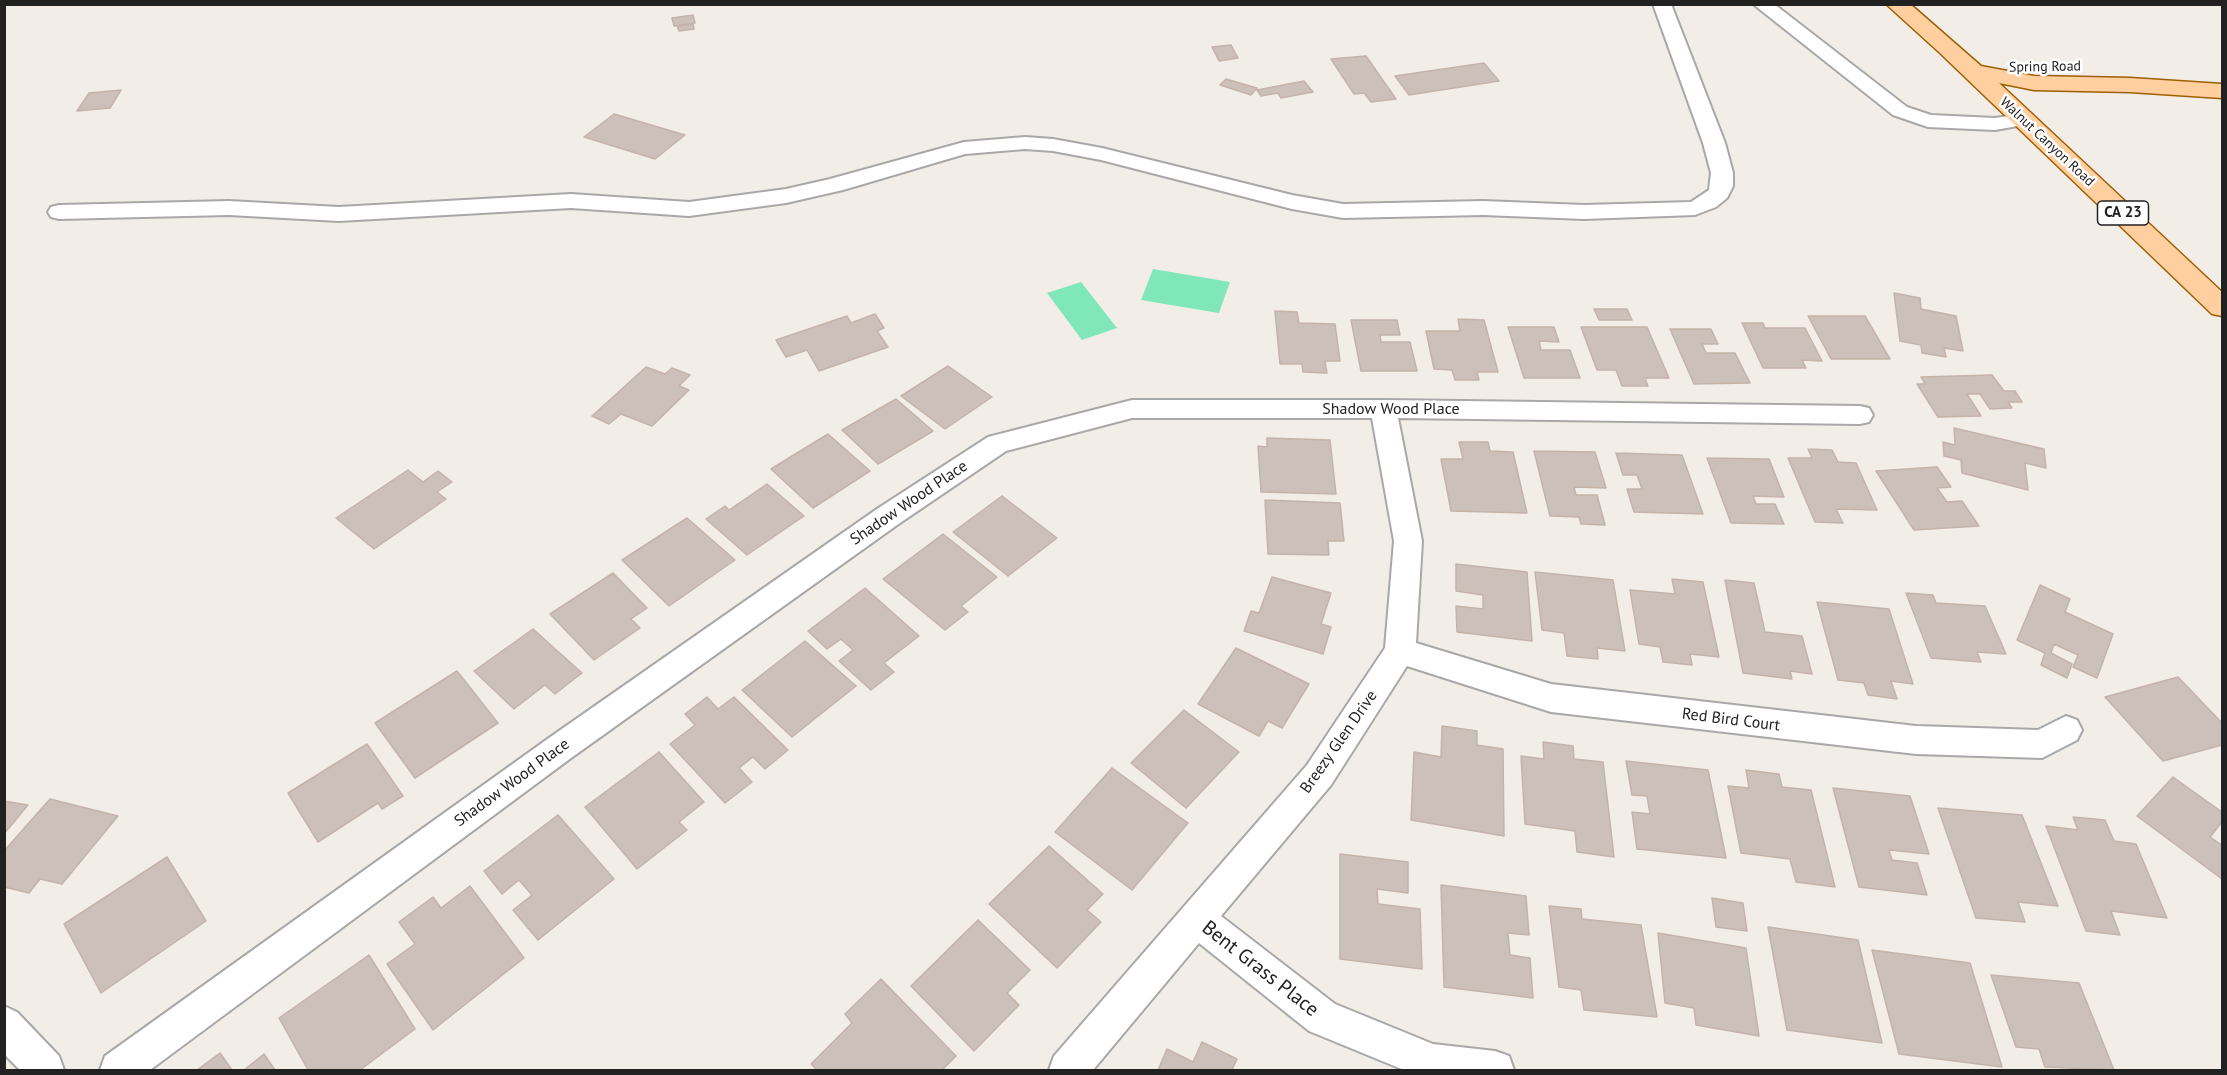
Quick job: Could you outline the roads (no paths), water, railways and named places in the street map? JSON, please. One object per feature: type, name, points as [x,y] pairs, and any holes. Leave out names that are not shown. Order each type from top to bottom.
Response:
[{"type":"main road","name":"Walnut Canyon Road","points":[[1896,4],[1974,72],[2022,120],[2223,307]]},
{"type":"main road","name":"Spring Road","points":[[1974,72],[2014,65],[2134,68],[2223,74]]},
{"type":"main road","name":"Spring Road","points":[[1974,72],[2034,83],[2130,85],[2223,91]]},
{"type":"street","points":[[58,212],[229,208],[339,214],[571,201],[689,208],[796,194],[964,148],[1025,143],[1053,145],[1102,154],[1293,202],[1343,212],[1483,208],[1605,212],[1695,208],[1708,202],[1719,193],[1722,186],[1722,173],[1714,143],[1662,4]]},
{"type":"street","points":[[1762,4],[1900,111],[1928,121],[1995,124],[2022,120]]},
{"type":"street","name":"Shadow Wood Place","points":[[119,1071],[560,748],[886,517],[997,444],[1132,409],[1383,409],[1860,416]]},
{"type":"street","name":"Breezy Glen Drive","points":[[1068,1071],[1319,775],[1400,651],[1407,541],[1383,409]]},
{"type":"street","name":"Red Bird Court","points":[[1400,651],[1551,698],[1766,724],[1916,740],[2042,744],[2066,730]]},
{"type":"street","name":"Bent Grass Place","points":[[1196,919],[1322,1018],[1433,1063],[1495,1071]]},
{"type":"street","points":[[4,1025],[45,1071]]}]
